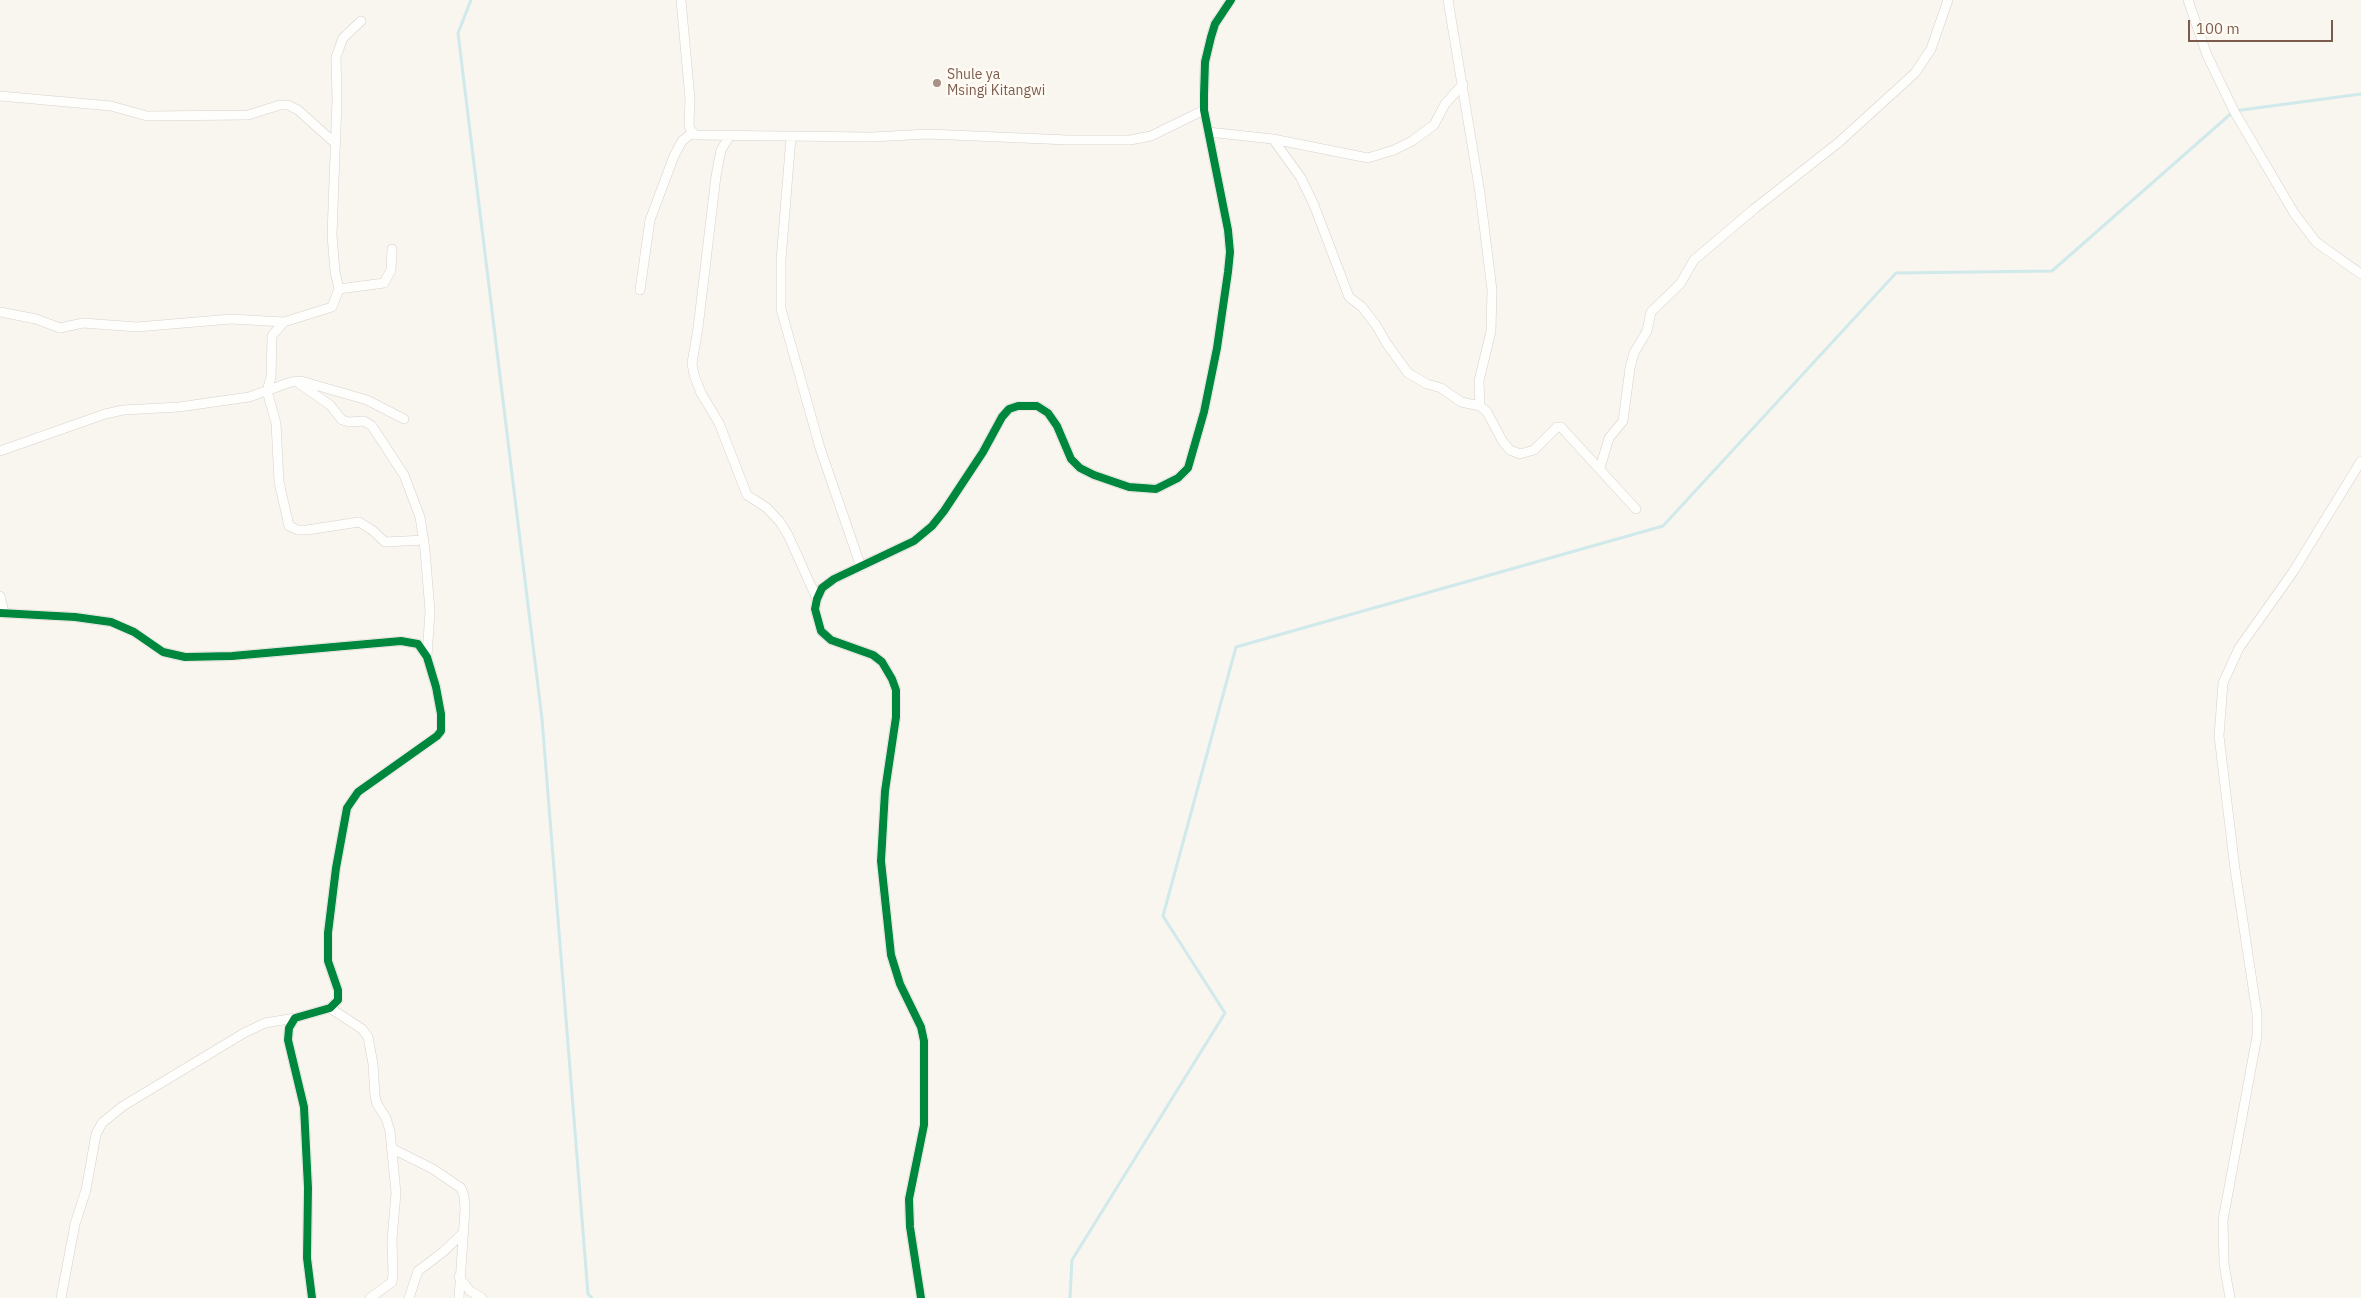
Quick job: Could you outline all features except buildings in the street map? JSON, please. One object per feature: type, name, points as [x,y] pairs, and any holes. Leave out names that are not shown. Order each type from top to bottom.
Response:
[{"type":"street","points":[[681,0],[690,100],[689,124],[692,133]]},
{"type":"street","points":[[921,1298],[910,1227],[909,1199],[924,1125],[924,1041],[921,1027],[900,984],[891,955],[881,861],[885,791],[896,717],[896,690],[882,662],[873,655],[831,640],[821,631],[815,609],[817,599],[822,588],[834,579],[914,541],[932,526],[983,452],[1002,417],[1009,409],[1018,406],[1037,406],[1048,413],[1057,426],[1071,459],[1080,468],[1129,487],[1156,489],[1178,478],[1188,468],[1200,428],[1217,348],[1230,252],[1228,230],[1204,110],[1206,62],[1211,37],[1215,24],[1231,0]]},
{"type":"street","points":[[1448,0],[1480,193],[1492,290],[1491,330],[1479,381],[1480,406]]},
{"type":"street","points":[[1600,468],[1609,438],[1623,421],[1630,368],[1634,353],[1647,331],[1651,312],[1680,284],[1694,260],[1754,209],[1838,143],[1915,73],[1931,49],[1948,0]]},
{"type":"street","points":[[2188,0],[2208,55],[2234,111],[2294,214],[2316,242],[2361,274]]},
{"type":"street","points":[[0,312],[36,319],[60,328],[83,322],[137,327],[232,319],[284,322],[329,310],[339,289],[334,266],[332,235],[336,144],[336,57],[343,38],[361,21]]},
{"type":"street","points":[[1208,132],[1273,140],[1368,158],[1378,156],[1412,141],[1434,125],[1445,104],[1463,84]]},
{"type":"street","points":[[0,96],[103,105],[147,116],[248,115],[280,105],[288,105],[298,110],[336,144]]},
{"type":"street","points":[[640,290],[650,220],[674,156],[682,140],[692,133],[729,136],[791,137],[872,137],[919,134],[1068,140],[1130,140],[1151,136],[1204,110]]},
{"type":"street","points":[[729,136],[721,150],[716,176],[698,328],[693,351],[694,375],[701,393],[719,422],[746,494],[767,508],[780,522],[788,535],[817,599]]},
{"type":"street","points":[[791,137],[781,260],[781,309],[820,448],[861,567]]},
{"type":"street","points":[[1273,140],[1301,178],[1314,205],[1349,297],[1362,307],[1376,325],[1408,373],[1427,384],[1441,388],[1461,402],[1480,406],[1487,412],[1502,442],[1510,450],[1520,454],[1534,450],[1557,427],[1561,427],[1636,509]]},
{"type":"street","points":[[339,289],[384,283],[391,270],[392,249]]},
{"type":"street","points":[[284,322],[272,336],[271,377],[267,391],[276,423],[279,482],[289,526],[298,530],[308,530],[359,522],[372,530],[385,542],[424,540]]},
{"type":"street","points":[[0,451],[105,414],[123,410],[179,407],[249,397],[301,381],[366,400],[404,419]]},
{"type":"street","points":[[296,382],[330,406],[342,420],[364,421],[372,426],[404,476],[420,518],[424,540],[430,611],[426,657]]},
{"type":"street","points":[[2230,1298],[2224,1264],[2223,1220],[2257,1036],[2257,1014],[2235,869],[2219,736],[2222,683],[2239,648],[2293,572],[2361,460]]},
{"type":"street","points":[[0,596],[2,613],[75,617],[111,622],[134,632],[163,652],[184,657],[232,656],[401,641],[418,644],[426,657],[436,687],[441,714],[441,731],[438,736],[358,792],[347,808],[343,820],[330,910],[327,948],[328,961],[339,996],[337,1003],[330,1008],[295,1018],[266,1023],[244,1033],[123,1106],[102,1123],[96,1134],[86,1190],[75,1224],[61,1298]]},
{"type":"street","points":[[330,1008],[362,1029],[368,1037],[372,1056],[375,1096],[377,1104],[386,1118],[391,1148],[396,1193],[392,1227],[392,1282],[370,1298]]},
{"type":"street","points":[[295,1018],[290,1028],[288,1040],[304,1107],[308,1188],[307,1258],[312,1298]]},
{"type":"street","points":[[391,1148],[433,1169],[461,1188],[465,1209],[459,1298]]},
{"type":"street","points":[[409,1298],[418,1271],[443,1252],[463,1233]]},
{"type":"street","points":[[459,1277],[470,1291],[482,1298]]},
{"type":"waterway","points":[[471,0],[458,33],[542,719],[588,1294],[592,1298]]},
{"type":"waterway","points":[[1070,1298],[1072,1260],[1225,1013],[1163,916],[1236,647],[1663,526],[1896,273],[2052,271],[2234,111],[2361,94]]},
{"type":"cycle path","points":[[921,1298],[910,1227],[909,1199],[924,1125],[924,1041],[921,1027],[900,984],[891,955],[881,861],[885,791],[896,717],[896,690],[882,662],[873,655],[831,640],[821,631],[815,609],[817,599],[822,588],[834,579],[914,541],[932,526],[983,452],[1002,417],[1009,409],[1018,406],[1037,406],[1048,413],[1057,426],[1071,459],[1080,468],[1129,487],[1156,489],[1178,478],[1188,468],[1204,412],[1217,348],[1230,252],[1228,230],[1204,110],[1204,95],[1205,62],[1211,37],[1215,24],[1231,0]]},
{"type":"cycle path","points":[[0,613],[75,617],[111,622],[134,632],[163,652],[185,657],[232,656],[401,641],[418,644],[427,657],[436,687],[441,714],[441,731],[437,736],[358,792],[347,808],[336,868],[328,933],[328,961],[338,990],[338,1000],[330,1008],[295,1018],[289,1028],[288,1040],[304,1107],[308,1188],[307,1258],[312,1298]]},
{"type":"place","name":"Shule ya Msingi Kitangwi","points":[[937,83]]}]
